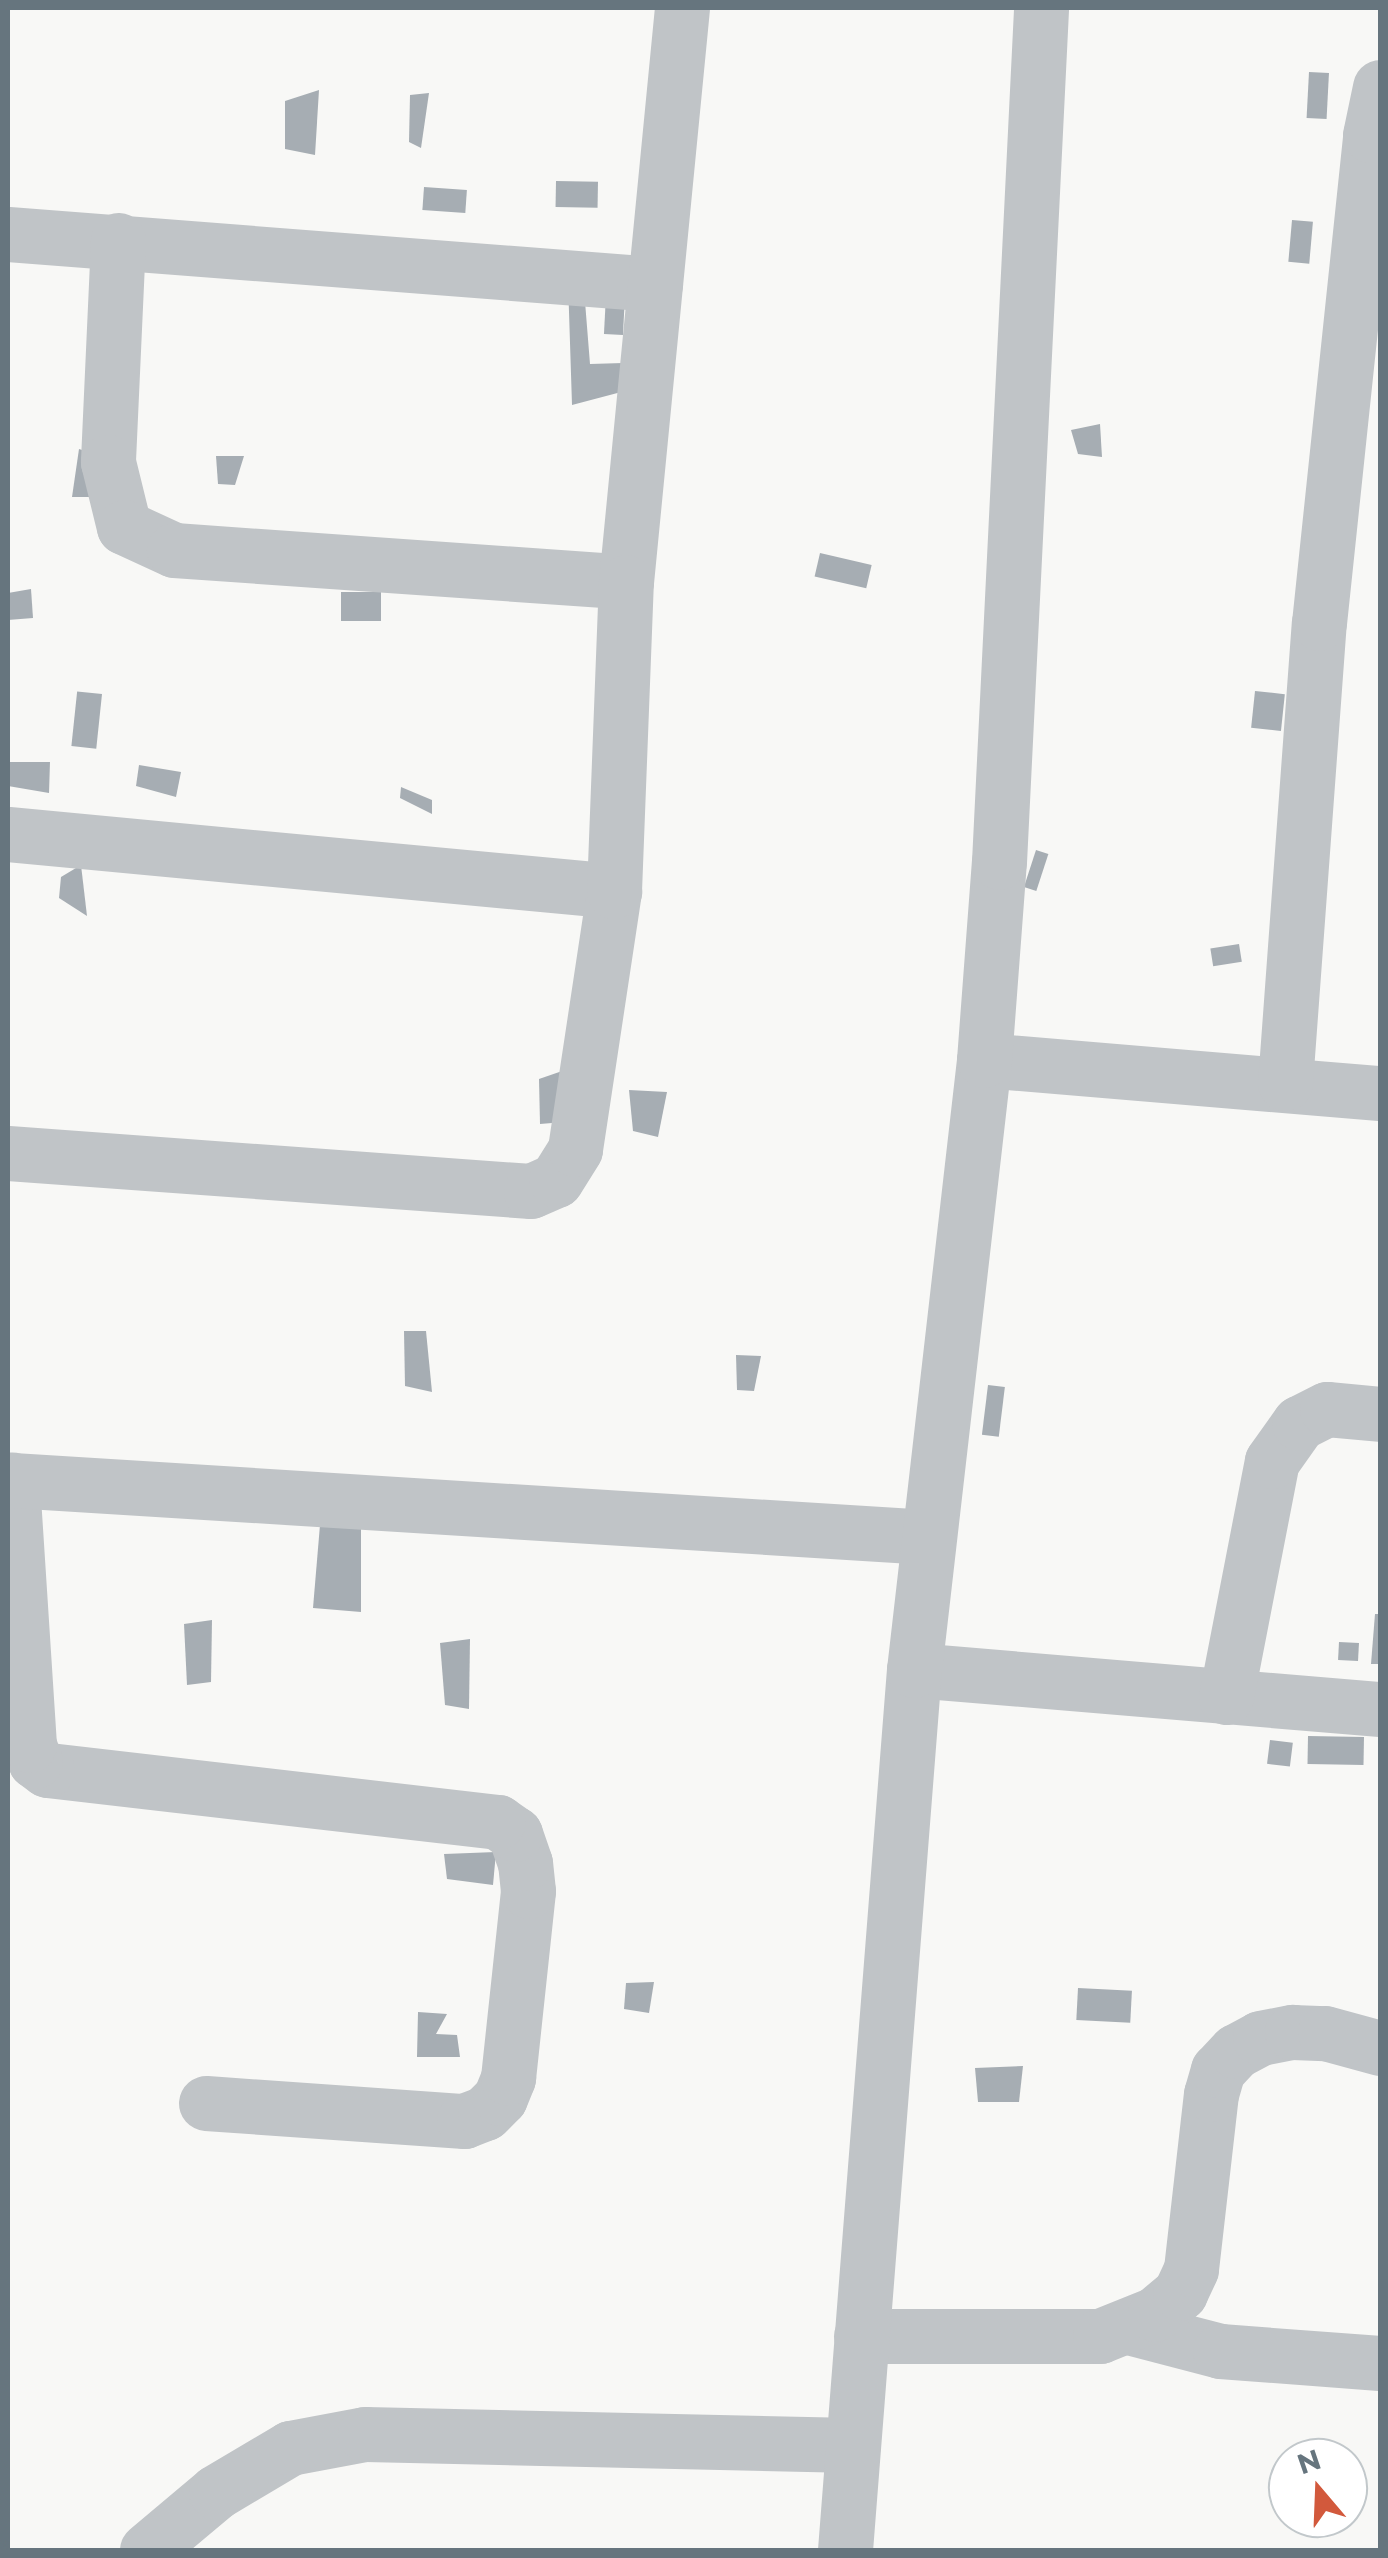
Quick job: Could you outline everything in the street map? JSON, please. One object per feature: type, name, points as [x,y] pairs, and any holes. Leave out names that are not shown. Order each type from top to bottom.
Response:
[{"type":"street","points":[[8,1153],[531,1191],[556,1180],[575,1149],[614,890],[626,582],[682,8]]},
{"type":"street","points":[[844,2550],[914,1670],[984,1060],[999,862],[1042,8]]},
{"type":"street","points":[[1286,1084],[1318,623],[1370,135],[1380,87]]},
{"type":"street","points":[[8,234],[655,284]]},
{"type":"street","points":[[118,240],[108,462],[124,526],[174,550],[626,582]]},
{"type":"street","points":[[8,834],[614,890]]},
{"type":"street","points":[[984,1060],[1380,1093]]},
{"type":"street","points":[[1226,1697],[1272,1461],[1298,1423],[1327,1409],[1380,1414]]},
{"type":"street","points":[[206,2103],[464,2121],[485,2112],[500,2098],[508,2078],[528,1891],[525,1863],[514,1834],[498,1822],[47,1770],[35,1761],[29,1746],[12,1480],[928,1537]]},
{"type":"street","points":[[914,1670],[1380,1709]]},
{"type":"street","points":[[861,2336],[1100,2336],[1155,2314],[1180,2293],[1191,2269],[1210,2094],[1218,2070],[1236,2051],[1260,2038],[1292,2032],[1325,2033],[1380,2048]]},
{"type":"street","points":[[1128,2327],[1220,2351],[1380,2363]]},
{"type":"street","points":[[147,2550],[216,2492],[290,2448],[365,2434],[853,2445]]},
{"type":"building","points":[[1309,72],[1329,73],[1327,119],[1307,118]]},
{"type":"building","points":[[319,90],[315,155],[285,149],[285,101]]},
{"type":"building","points":[[429,93],[421,148],[409,142],[410,95]]},
{"type":"building","points":[[556,181],[598,182],[598,208],[556,207]]},
{"type":"building","points":[[424,187],[467,190],[465,213],[422,210]]},
{"type":"building","points":[[1292,220],[1313,222],[1309,264],[1288,262]]},
{"type":"building","points":[[568,281],[584,289],[590,364],[623,363],[625,391],[572,405]]},
{"type":"building","points":[[606,295],[625,296],[623,335],[604,334]]},
{"type":"building","points":[[1100,424],[1102,457],[1078,454],[1071,430]]},
{"type":"building","points":[[79,449],[95,454],[94,497],[72,497]]},
{"type":"building","points":[[216,456],[244,456],[235,485],[218,484]]},
{"type":"building","points":[[820,553],[872,565],[866,588],[815,576]]},
{"type":"building","points":[[31,589],[33,618],[8,620],[8,593]]},
{"type":"building","points":[[341,592],[381,592],[381,621],[341,621]]},
{"type":"building","points":[[77,691],[102,694],[96,749],[71,746]]},
{"type":"building","points":[[1255,691],[1285,694],[1281,731],[1251,728]]},
{"type":"building","points":[[8,762],[50,762],[49,793],[8,786]]},
{"type":"building","points":[[139,765],[181,772],[176,797],[136,786]]},
{"type":"building","points":[[401,787],[432,800],[432,814],[400,798]]},
{"type":"building","points":[[1036,850],[1048,854],[1036,891],[1024,887]]},
{"type":"building","points":[[81,865],[87,916],[59,898],[61,877]]},
{"type":"building","points":[[1239,944],[1242,962],[1213,966],[1210,949]]},
{"type":"building","points":[[568,1069],[564,1122],[540,1124],[539,1079]]},
{"type":"building","points":[[629,1090],[667,1092],[658,1137],[633,1131]]},
{"type":"building","points":[[404,1331],[426,1331],[432,1392],[405,1386]]},
{"type":"building","points":[[736,1355],[761,1356],[754,1391],[737,1390]]},
{"type":"building","points":[[988,1385],[1005,1387],[999,1437],[982,1435]]},
{"type":"building","points":[[321,1513],[361,1513],[361,1612],[313,1608]]},
{"type":"building","points":[[1375,1614],[1380,1614],[1380,1664],[1371,1664]]},
{"type":"building","points":[[212,1620],[211,1682],[187,1685],[184,1624]]},
{"type":"building","points":[[470,1639],[469,1709],[445,1705],[440,1643]]},
{"type":"building","points":[[1339,1642],[1359,1643],[1358,1661],[1338,1660]]},
{"type":"building","points":[[1308,1736],[1364,1737],[1364,1765],[1308,1764]]},
{"type":"building","points":[[1270,1740],[1293,1743],[1290,1767],[1267,1764]]},
{"type":"building","points":[[496,1852],[493,1885],[447,1879],[444,1854]]},
{"type":"building","points":[[654,1982],[649,2013],[624,2009],[626,1983]]},
{"type":"building","points":[[1078,1988],[1132,1991],[1130,2023],[1076,2020]]},
{"type":"building","points":[[418,2012],[447,2014],[436,2034],[457,2035],[460,2057],[417,2057]]},
{"type":"building","points":[[1023,2066],[1019,2102],[978,2102],[975,2068]]}]
